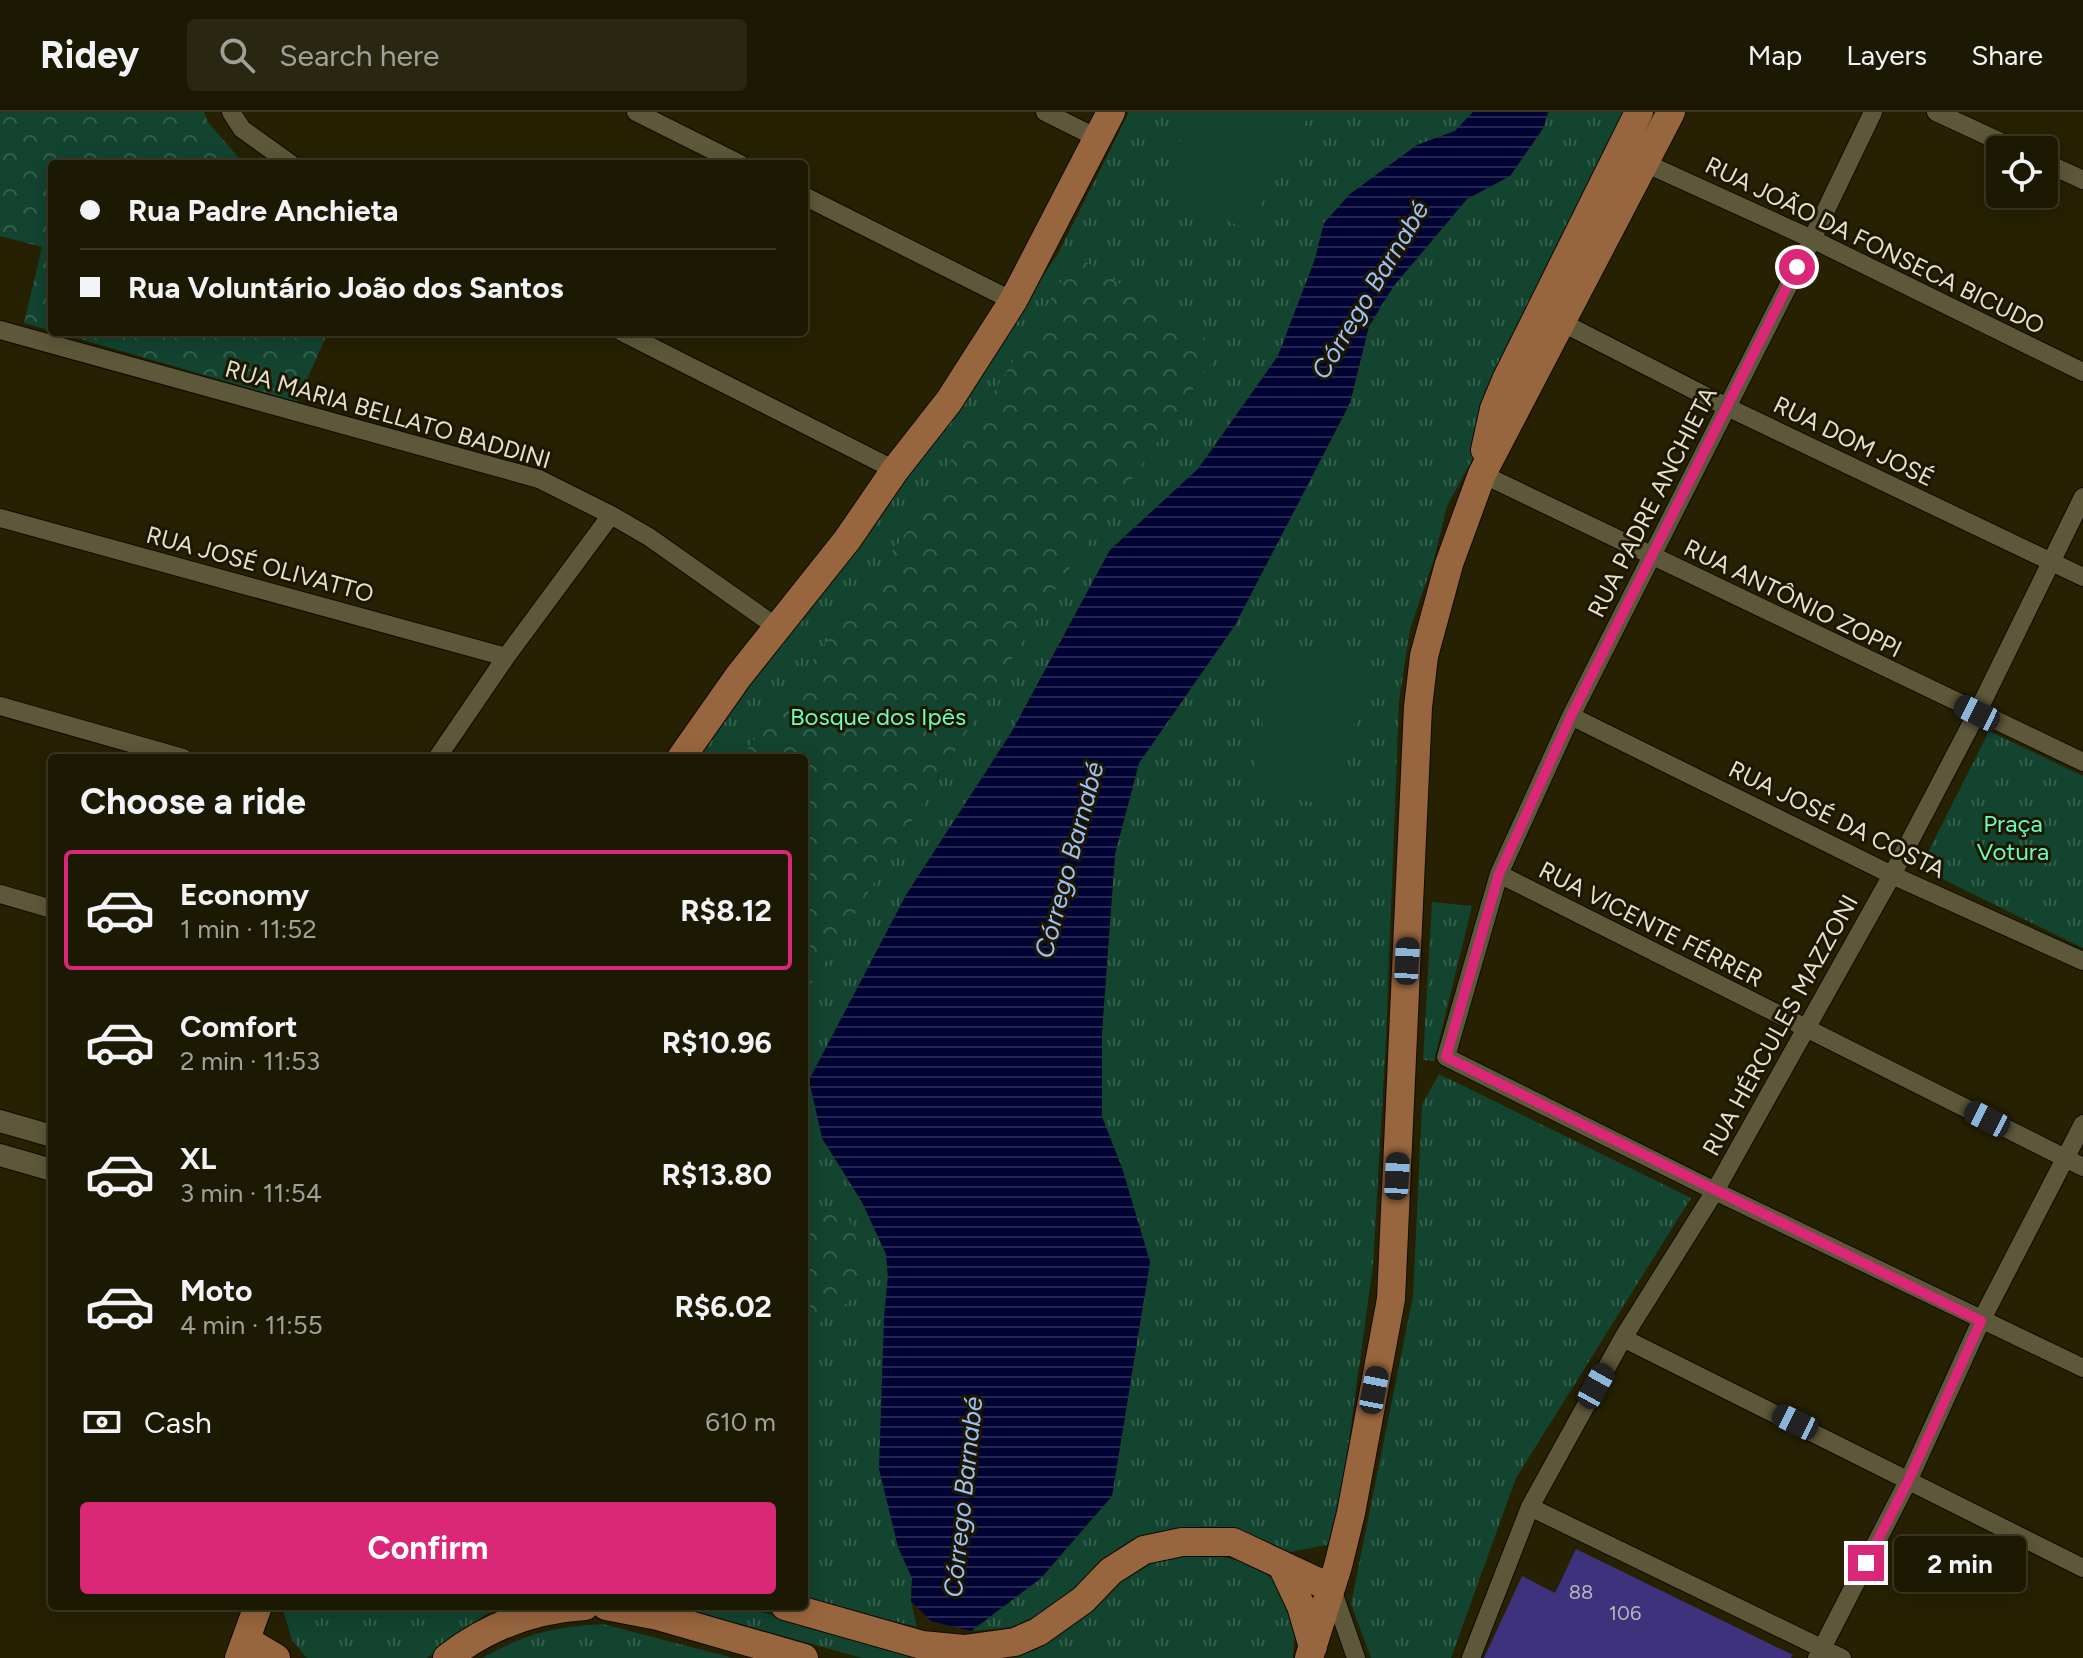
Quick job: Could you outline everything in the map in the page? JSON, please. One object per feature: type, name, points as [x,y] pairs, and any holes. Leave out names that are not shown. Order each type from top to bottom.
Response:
[{"type":"main road","points":[[684,754],[738,677],[847,540],[895,470],[949,401],[1013,301],[1111,112]]},
{"type":"main road","points":[[1641,112],[1638,144],[1645,163]]},
{"type":"main road","points":[[1482,474],[1494,409],[1506,380],[1641,112]]},
{"type":"main road","points":[[1311,1653],[1351,1513],[1391,1299],[1418,707],[1424,656],[1449,564],[1482,474],[1671,112]]},
{"type":"main road","points":[[799,1610],[922,1645],[964,1649],[1015,1642],[1038,1632],[1083,1600],[1111,1571],[1144,1550],[1182,1542],[1233,1542],[1331,1588]]},
{"type":"main road","points":[[1283,1568],[1301,1606],[1311,1653]]},
{"type":"main road","points":[[257,1610],[242,1649],[276,1658]]},
{"type":"main road","points":[[447,1658],[484,1634],[520,1617],[546,1610]]},
{"type":"main road","points":[[627,1610],[804,1658]]},
{"type":"street","points":[[231,112],[242,129],[285,160]]},
{"type":"street","points":[[636,112],[732,160]]},
{"type":"street","points":[[1045,112],[1099,139]]},
{"type":"street","name":"RUA PADRE ANCHIETA","points":[[1715,1191],[1446,1057],[1499,874],[1571,716],[1873,112]]},
{"type":"street","points":[[1936,112],[1988,136]]},
{"type":"street","name":"RUA JOÃO DA FONSECA BICUDO","points":[[1645,163],[1812,239],[2083,372]]},
{"type":"street","points":[[2058,168],[2083,180]]},
{"type":"street","points":[[808,198],[1013,301]]},
{"type":"street","name":"RUA DOM JOSÉ","points":[[1563,323],[1727,407],[2083,577]]},
{"type":"street","name":"RUA MARIA BELLATO BADDINI","points":[[0,330],[539,479],[649,537],[778,628]]},
{"type":"street","points":[[630,336],[895,470]]},
{"type":"street","name":"RUA ANTÔNIO ZOPPI","points":[[1482,474],[2083,762]]},
{"type":"street","name":"RUA HÉRCULES MAZZONI","points":[[1471,1658],[1530,1507],[1623,1338],[1715,1191],[1892,875],[1977,713],[2083,497]]},
{"type":"street","points":[[440,754],[506,657],[611,515]]},
{"type":"street","name":"RUA JOSÉ OLIVATTO","points":[[0,518],[506,657]]},
{"type":"street","points":[[0,706],[169,754]]},
{"type":"street","name":"RUA JOSÉ DA COSTA","points":[[1571,716],[1892,875],[2083,961]]},
{"type":"street","name":"RUA VICENTE FÉRRER","points":[[1499,874],[2083,1167]]},
{"type":"street","points":[[0,894],[48,908]]},
{"type":"street","points":[[0,1121],[48,1135]]},
{"type":"street","points":[[1820,1653],[1909,1479],[1981,1321],[2083,1124]]},
{"type":"street","points":[[0,1155],[48,1169]]},
{"type":"street","points":[[1715,1191],[2083,1368]]},
{"type":"street","points":[[1623,1338],[2083,1568]]},
{"type":"street","points":[[1530,1507],[1820,1653],[1842,1658]]},
{"type":"street","points":[[1331,1588],[1356,1658]]},
{"type":"green space","points":[[0,112],[204,112],[208,122],[241,160],[48,160],[48,330],[24,323],[42,247],[0,236]]},
{"type":"green space","points":[[1129,112],[1473,112],[1455,131],[1417,145],[1324,223],[1315,259],[1278,356],[1198,469],[1110,550],[1011,733],[906,895],[822,1138],[862,1202],[886,1254],[888,1277],[884,1319],[891,1515],[898,1547],[912,1578],[911,1601],[917,1627],[808,1599],[808,990],[1042,609],[1221,349],[916,519],[744,754],[693,754],[737,689],[911,472],[1059,252]]},
{"type":"green space","points":[[1194,112],[1326,112],[1304,122],[1248,230],[1158,188]]},
{"type":"green space","points":[[1548,112],[1626,112],[1477,451],[1447,506],[1434,559],[1410,629],[1399,701],[1386,1040],[1373,1265],[1346,1463],[1331,1544],[1290,1552],[1233,1532],[1188,1528],[1071,1594],[1047,1611],[1012,1627],[971,1631],[1041,1578],[1112,1496],[1150,1262],[1122,1168],[1102,1117],[1102,1032],[1115,854],[1139,763],[1235,625],[1350,403],[1369,326],[1393,286],[1467,199],[1510,176],[1544,127]]},
{"type":"green space","name":"Bosque dos Ipês","points":[[1077,256],[1221,349],[1042,609],[808,990],[808,754],[744,754],[916,519]]},
{"type":"green space","points":[[70,336],[326,336],[297,402]]},
{"type":"green space","points":[[1277,645],[1366,661],[1339,807],[1250,791]]},
{"type":"green space","name":"Praça Votura","points":[[1989,731],[2083,776],[2083,948],[1920,868]]},
{"type":"green space","points":[[1432,902],[1472,906],[1434,1061],[1423,1060]]},
{"type":"green space","points":[[1439,1074],[1691,1198],[1516,1478],[1451,1658],[1371,1658],[1351,1604],[1413,1296],[1422,1105]]},
{"type":"green space","points":[[808,1206],[848,1217],[862,1254],[857,1295],[808,1331]]},
{"type":"green space","points":[[1184,1553],[1237,1561],[1268,1575],[1289,1602],[1295,1625],[1293,1658],[1002,1658],[1036,1650],[1070,1628],[1135,1569]]},
{"type":"green space","points":[[283,1610],[497,1610],[486,1614],[427,1658],[307,1658],[292,1640]]},
{"type":"green space","points":[[690,1610],[753,1610],[927,1658],[862,1658]]},
{"type":"green space","points":[[603,1624],[733,1658],[482,1658],[540,1633]]},
{"type":"water","name":"Córrego Barnabé","points":[[1473,112],[1548,112],[1544,127],[1510,176],[1467,199],[1393,287],[1369,326],[1350,403],[1235,625],[1139,763],[1115,854],[1102,1032],[1102,1117],[1122,1168],[1150,1262],[1112,1496],[1041,1578],[971,1631],[931,1621],[911,1601],[912,1578],[898,1547],[879,1469],[888,1277],[886,1254],[862,1202],[822,1138],[809,1080],[906,895],[1011,733],[1110,550],[1198,469],[1278,356],[1315,259],[1324,223],[1350,194],[1417,145],[1455,131]]},
{"type":"building","points":[[1576,1549],[1793,1655],[1791,1658],[1484,1658],[1522,1576],[1555,1593]]},
{"type":"route","points":[[1797,267],[1571,716],[1499,874],[1446,1057],[1981,1321],[1909,1479],[1866,1563]]}]
